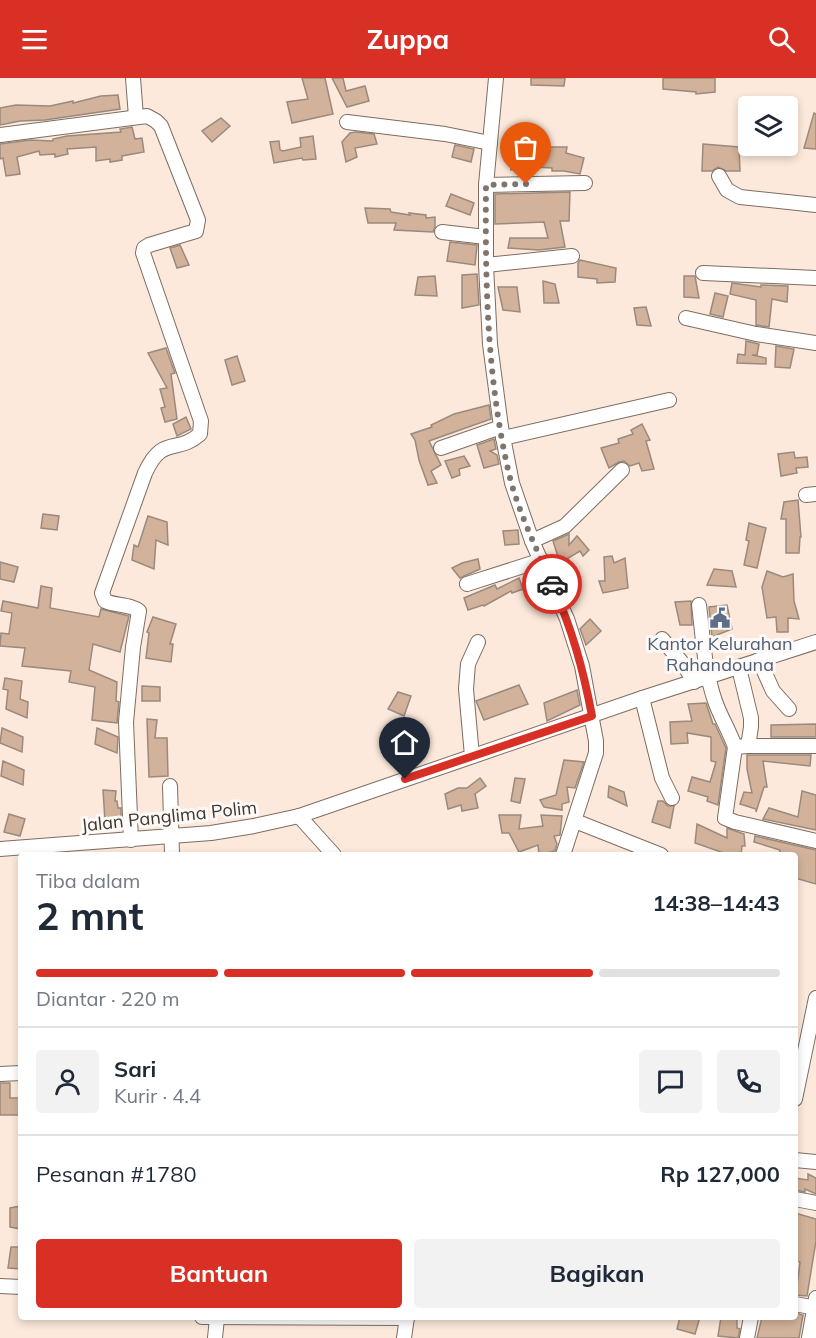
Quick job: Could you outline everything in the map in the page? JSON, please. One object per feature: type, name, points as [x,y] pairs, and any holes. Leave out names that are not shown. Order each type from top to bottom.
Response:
[{"type":"street","points":[[133,78],[136,117]]},
{"type":"street","points":[[496,78],[486,185],[486,265],[490,344],[502,433],[512,483],[532,541],[542,560],[582,666],[596,741],[596,753],[564,852]]},
{"type":"street","points":[[0,135],[147,116],[161,126],[198,220],[196,231],[149,245],[144,248],[143,253],[201,421],[200,434],[194,440],[159,451],[152,459],[102,593],[105,601],[109,603],[135,608],[139,611],[133,646],[126,722],[131,840]]},
{"type":"street","points":[[347,122],[445,134],[490,143]]},
{"type":"street","points":[[719,176],[727,190],[740,197],[816,205]]},
{"type":"street","points":[[486,185],[585,183]]},
{"type":"street","points":[[442,232],[486,237]]},
{"type":"street","points":[[486,265],[572,256]]},
{"type":"street","points":[[703,273],[816,278]]},
{"type":"street","points":[[686,318],[756,334],[816,343]]},
{"type":"street","points":[[441,448],[502,433],[669,400]]},
{"type":"street","points":[[532,541],[565,525],[622,470]]},
{"type":"street","points":[[467,584],[542,560]]},
{"type":"street","points":[[699,605],[708,678],[715,703],[741,747]]},
{"type":"street","points":[[662,639],[684,665],[693,682]]},
{"type":"street","points":[[472,756],[466,689],[468,664],[478,642]]},
{"type":"street","name":"Jalan Panglima Polim","points":[[0,849],[21,852],[173,834],[211,833],[299,816],[642,698],[816,642]]},
{"type":"street","points":[[759,660],[773,691],[789,709]]},
{"type":"street","points":[[739,668],[752,727],[741,747],[725,815],[727,821],[816,841]]},
{"type":"street","points":[[642,698],[656,759],[672,798]]},
{"type":"street","points":[[741,747],[816,746]]},
{"type":"street","points":[[170,786],[172,852]]},
{"type":"street","points":[[299,816],[331,852]]},
{"type":"street","points":[[575,821],[627,848],[646,852]]},
{"type":"street","points":[[798,1083],[812,1036],[816,998]]},
{"type":"street","points":[[0,1074],[18,1073]]},
{"type":"street","points":[[798,1160],[816,1162]]},
{"type":"street","points":[[798,1200],[816,1203]]},
{"type":"street","points":[[0,1286],[18,1287]]},
{"type":"street","points":[[798,1304],[815,1304],[809,1338]]},
{"type":"street","points":[[215,1338],[217,1320]]},
{"type":"street","points":[[404,1338],[407,1320]]},
{"type":"street","points":[[747,1338],[750,1320]]},
{"type":"building","points":[[302,78],[325,78],[333,114],[292,123],[287,102],[308,99]]},
{"type":"building","points":[[332,78],[343,78],[346,91],[365,86],[369,101],[347,107]]},
{"type":"building","points":[[531,78],[565,78],[564,86],[531,85]]},
{"type":"building","points":[[663,78],[715,78],[715,92],[696,94],[696,92],[663,89]]},
{"type":"building","points":[[118,95],[120,109],[0,125],[0,108],[16,105],[50,106]]},
{"type":"building","points":[[814,113],[816,114],[816,149],[804,148]]},
{"type":"building","points":[[221,118],[230,126],[212,142],[202,131]]},
{"type":"building","points":[[132,127],[135,139],[142,138],[144,152],[122,156],[122,160],[96,161],[96,147],[67,149],[68,154],[55,157],[55,154],[40,155],[39,151],[17,157],[20,174],[6,176],[3,158],[0,159],[0,144],[30,140],[53,141],[53,139],[67,136],[121,132],[120,129]]},
{"type":"building","points":[[350,133],[374,134],[377,144],[355,148],[357,157],[346,162],[342,142]]},
{"type":"building","points":[[313,136],[316,159],[303,160],[302,158],[274,163],[270,142],[279,141],[280,150],[283,151],[301,147],[300,138]]},
{"type":"building","points":[[531,143],[532,147],[567,147],[566,153],[584,158],[580,174],[535,167],[511,170],[508,146]]},
{"type":"building","points":[[703,144],[738,147],[740,171],[726,171],[718,167],[712,171],[702,171]]},
{"type":"building","points":[[455,145],[474,149],[471,162],[452,157]]},
{"type":"building","points":[[570,192],[569,221],[560,221],[565,247],[539,250],[508,248],[510,238],[548,238],[544,222],[495,224],[495,194]]},
{"type":"building","points":[[451,194],[474,203],[470,215],[446,206]]},
{"type":"building","points":[[365,208],[390,209],[391,212],[426,215],[426,218],[435,217],[435,227],[433,232],[394,230],[396,223],[368,223]]},
{"type":"building","points":[[450,242],[477,245],[475,265],[447,261]]},
{"type":"building","points":[[180,245],[189,265],[177,268],[170,248]]},
{"type":"building","points":[[580,260],[616,268],[615,282],[597,283],[597,279],[578,277]]},
{"type":"building","points":[[477,274],[479,305],[462,308],[462,275]]},
{"type":"building","points":[[435,276],[437,296],[415,295],[418,277]]},
{"type":"building","points":[[684,276],[695,276],[699,298],[684,297]]},
{"type":"building","points":[[543,281],[555,284],[559,303],[544,303]]},
{"type":"building","points":[[732,283],[761,287],[761,285],[788,286],[787,302],[772,299],[769,327],[756,325],[756,300],[730,294]]},
{"type":"building","points":[[498,287],[517,287],[520,312],[503,310]]},
{"type":"building","points":[[715,293],[728,296],[723,317],[710,314]]},
{"type":"building","points":[[646,307],[651,326],[637,325],[634,308]]},
{"type":"building","points":[[746,341],[759,344],[757,355],[752,355],[766,358],[766,364],[737,363],[738,354],[745,355]]},
{"type":"building","points":[[776,346],[794,349],[790,368],[775,367]]},
{"type":"building","points":[[166,348],[175,373],[171,374],[177,419],[165,422],[161,408],[165,407],[160,389],[167,388],[148,353]]},
{"type":"building","points":[[237,356],[245,381],[232,385],[225,360]]},
{"type":"building","points":[[489,405],[491,419],[429,441],[441,465],[431,471],[437,483],[428,485],[415,440],[411,434],[432,427],[431,425],[454,414]]},
{"type":"building","points":[[186,417],[191,429],[177,436],[173,424]]},
{"type":"building","points":[[642,424],[650,440],[646,441],[654,469],[642,471],[639,463],[630,466],[624,461],[609,468],[601,448],[619,443],[618,439],[633,434],[631,430]]},
{"type":"building","points":[[494,439],[496,449],[490,451],[497,455],[499,464],[484,468],[477,445]]},
{"type":"building","points":[[794,452],[795,458],[807,457],[808,467],[796,468],[797,473],[781,476],[778,454]]},
{"type":"building","points":[[464,456],[470,466],[459,469],[460,475],[452,478],[445,461]]},
{"type":"building","points":[[798,500],[801,537],[799,553],[786,553],[786,519],[781,519],[784,502]]},
{"type":"building","points":[[43,514],[59,516],[57,530],[41,528]]},
{"type":"building","points":[[148,516],[167,522],[168,545],[156,540],[154,569],[132,560],[134,545],[138,547]]},
{"type":"building","points":[[749,523],[766,528],[757,568],[744,565],[749,541],[746,540]]},
{"type":"building","points":[[518,530],[519,544],[505,545],[503,531]]},
{"type":"building","points":[[569,534],[569,545],[577,536],[589,550],[583,556],[580,551],[560,563],[553,541]]},
{"type":"building","points":[[612,556],[614,563],[625,558],[628,588],[603,593],[599,581],[605,581],[604,557]]},
{"type":"building","points":[[478,559],[480,569],[460,578],[452,568],[462,563]]},
{"type":"building","points":[[0,562],[18,567],[14,582],[0,579]]},
{"type":"building","points":[[714,569],[732,571],[736,587],[707,585]]},
{"type":"building","points":[[767,571],[783,577],[793,574],[794,601],[799,619],[788,618],[788,632],[777,632],[776,617],[767,618],[762,587]]},
{"type":"building","points":[[519,578],[523,589],[512,593],[511,591],[484,606],[468,610],[464,598],[495,585],[497,589]]},
{"type":"building","points":[[41,586],[52,588],[50,608],[99,617],[101,609],[129,616],[120,652],[93,644],[89,670],[117,682],[116,701],[119,702],[117,723],[92,720],[95,687],[69,682],[71,671],[22,666],[25,648],[0,646],[1,633],[9,634],[12,613],[1,611],[3,601],[38,608]]},
{"type":"building","points":[[691,601],[692,625],[680,625],[675,602]]},
{"type":"building","name":"Kantor Kelurahan Rahandouna","points":[[727,605],[732,629],[712,637],[709,607]]},
{"type":"building","points":[[153,617],[176,624],[170,644],[173,644],[171,662],[146,658],[149,633],[147,632]]},
{"type":"building","points":[[590,619],[601,631],[586,645],[580,629]]},
{"type":"building","points":[[5,678],[22,681],[20,699],[28,702],[27,718],[6,709],[8,690],[3,689]]},
{"type":"building","points":[[519,685],[528,704],[484,720],[476,701]]},
{"type":"building","points":[[142,686],[160,687],[160,701],[142,701]]},
{"type":"building","points":[[577,690],[580,705],[547,721],[544,703]]},
{"type":"building","points":[[398,692],[411,696],[404,716],[388,709]]},
{"type":"building","points":[[706,703],[713,724],[726,748],[718,805],[707,801],[708,797],[688,791],[692,777],[710,782],[716,762],[711,761],[711,737],[687,733],[688,743],[671,744],[670,722],[692,721],[688,704]]},
{"type":"building","points":[[147,719],[157,720],[155,738],[167,738],[168,776],[149,777]]},
{"type":"building","points":[[816,724],[816,737],[771,737],[771,725]]},
{"type":"building","points":[[2,728],[23,737],[22,752],[0,743]]},
{"type":"building","points":[[97,728],[118,737],[117,753],[95,744]]},
{"type":"building","points":[[747,755],[811,755],[810,766],[763,761],[767,787],[764,787],[756,812],[756,809],[740,804],[744,792],[752,793],[747,769]]},
{"type":"building","points":[[564,760],[584,762],[575,788],[567,787],[569,802],[562,804],[562,810],[544,807],[540,800],[556,795]]},
{"type":"building","points":[[3,761],[24,770],[23,785],[1,776]]},
{"type":"building","points":[[480,778],[486,786],[475,794],[478,808],[462,811],[461,805],[448,809],[445,794],[458,788],[467,788]]},
{"type":"building","points":[[515,778],[525,779],[520,803],[511,801]]},
{"type":"building","points":[[609,786],[624,792],[627,806],[608,797]]},
{"type":"building","points":[[103,790],[116,791],[115,801],[117,801],[118,808],[121,808],[121,821],[105,821]]},
{"type":"building","points":[[802,791],[816,795],[816,830],[763,819],[769,808],[798,817]]},
{"type":"building","points":[[658,801],[674,806],[670,828],[652,822]]},
{"type":"building","points":[[9,814],[25,819],[20,836],[4,832]]},
{"type":"building","points":[[499,815],[521,815],[519,829],[543,826],[541,815],[562,816],[560,835],[554,836],[557,844],[555,851],[539,852],[538,845],[519,852],[509,833],[502,833]]},
{"type":"building","points":[[697,824],[727,838],[727,828],[744,834],[745,846],[742,846],[741,852],[721,852],[695,843]]},
{"type":"building","points":[[755,836],[816,850],[816,884],[798,879],[798,852],[780,852],[780,850],[754,842]]},
{"type":"building","points":[[0,1083],[10,1083],[10,1098],[18,1098],[18,1115],[0,1115]]},
{"type":"building","points":[[808,1174],[816,1178],[816,1194],[805,1189],[805,1192],[798,1191],[798,1178],[808,1180]]},
{"type":"building","points":[[18,1207],[18,1228],[10,1227],[10,1208]]},
{"type":"building","points":[[798,1214],[816,1219],[816,1241],[807,1296],[798,1295],[800,1262],[798,1262]]},
{"type":"building","points":[[11,1247],[18,1247],[18,1269],[8,1268]]},
{"type":"building","points":[[798,1314],[803,1315],[799,1338],[757,1338],[761,1320],[798,1320]]},
{"type":"building","points":[[679,1320],[699,1320],[695,1334],[677,1329]]},
{"type":"building","points":[[721,1320],[737,1320],[737,1328],[740,1329],[738,1338],[718,1336]]},
{"type":"way so far","points":[[526,184],[486,185],[486,265],[490,344],[501,427],[512,483],[532,541],[552,584]]},
{"type":"place","name":"Kantor Kelurahan Rahandouna","points":[[720,618]]},
{"type":"route","points":[[405,779],[592,716],[582,666],[567,619],[552,584]]}]
